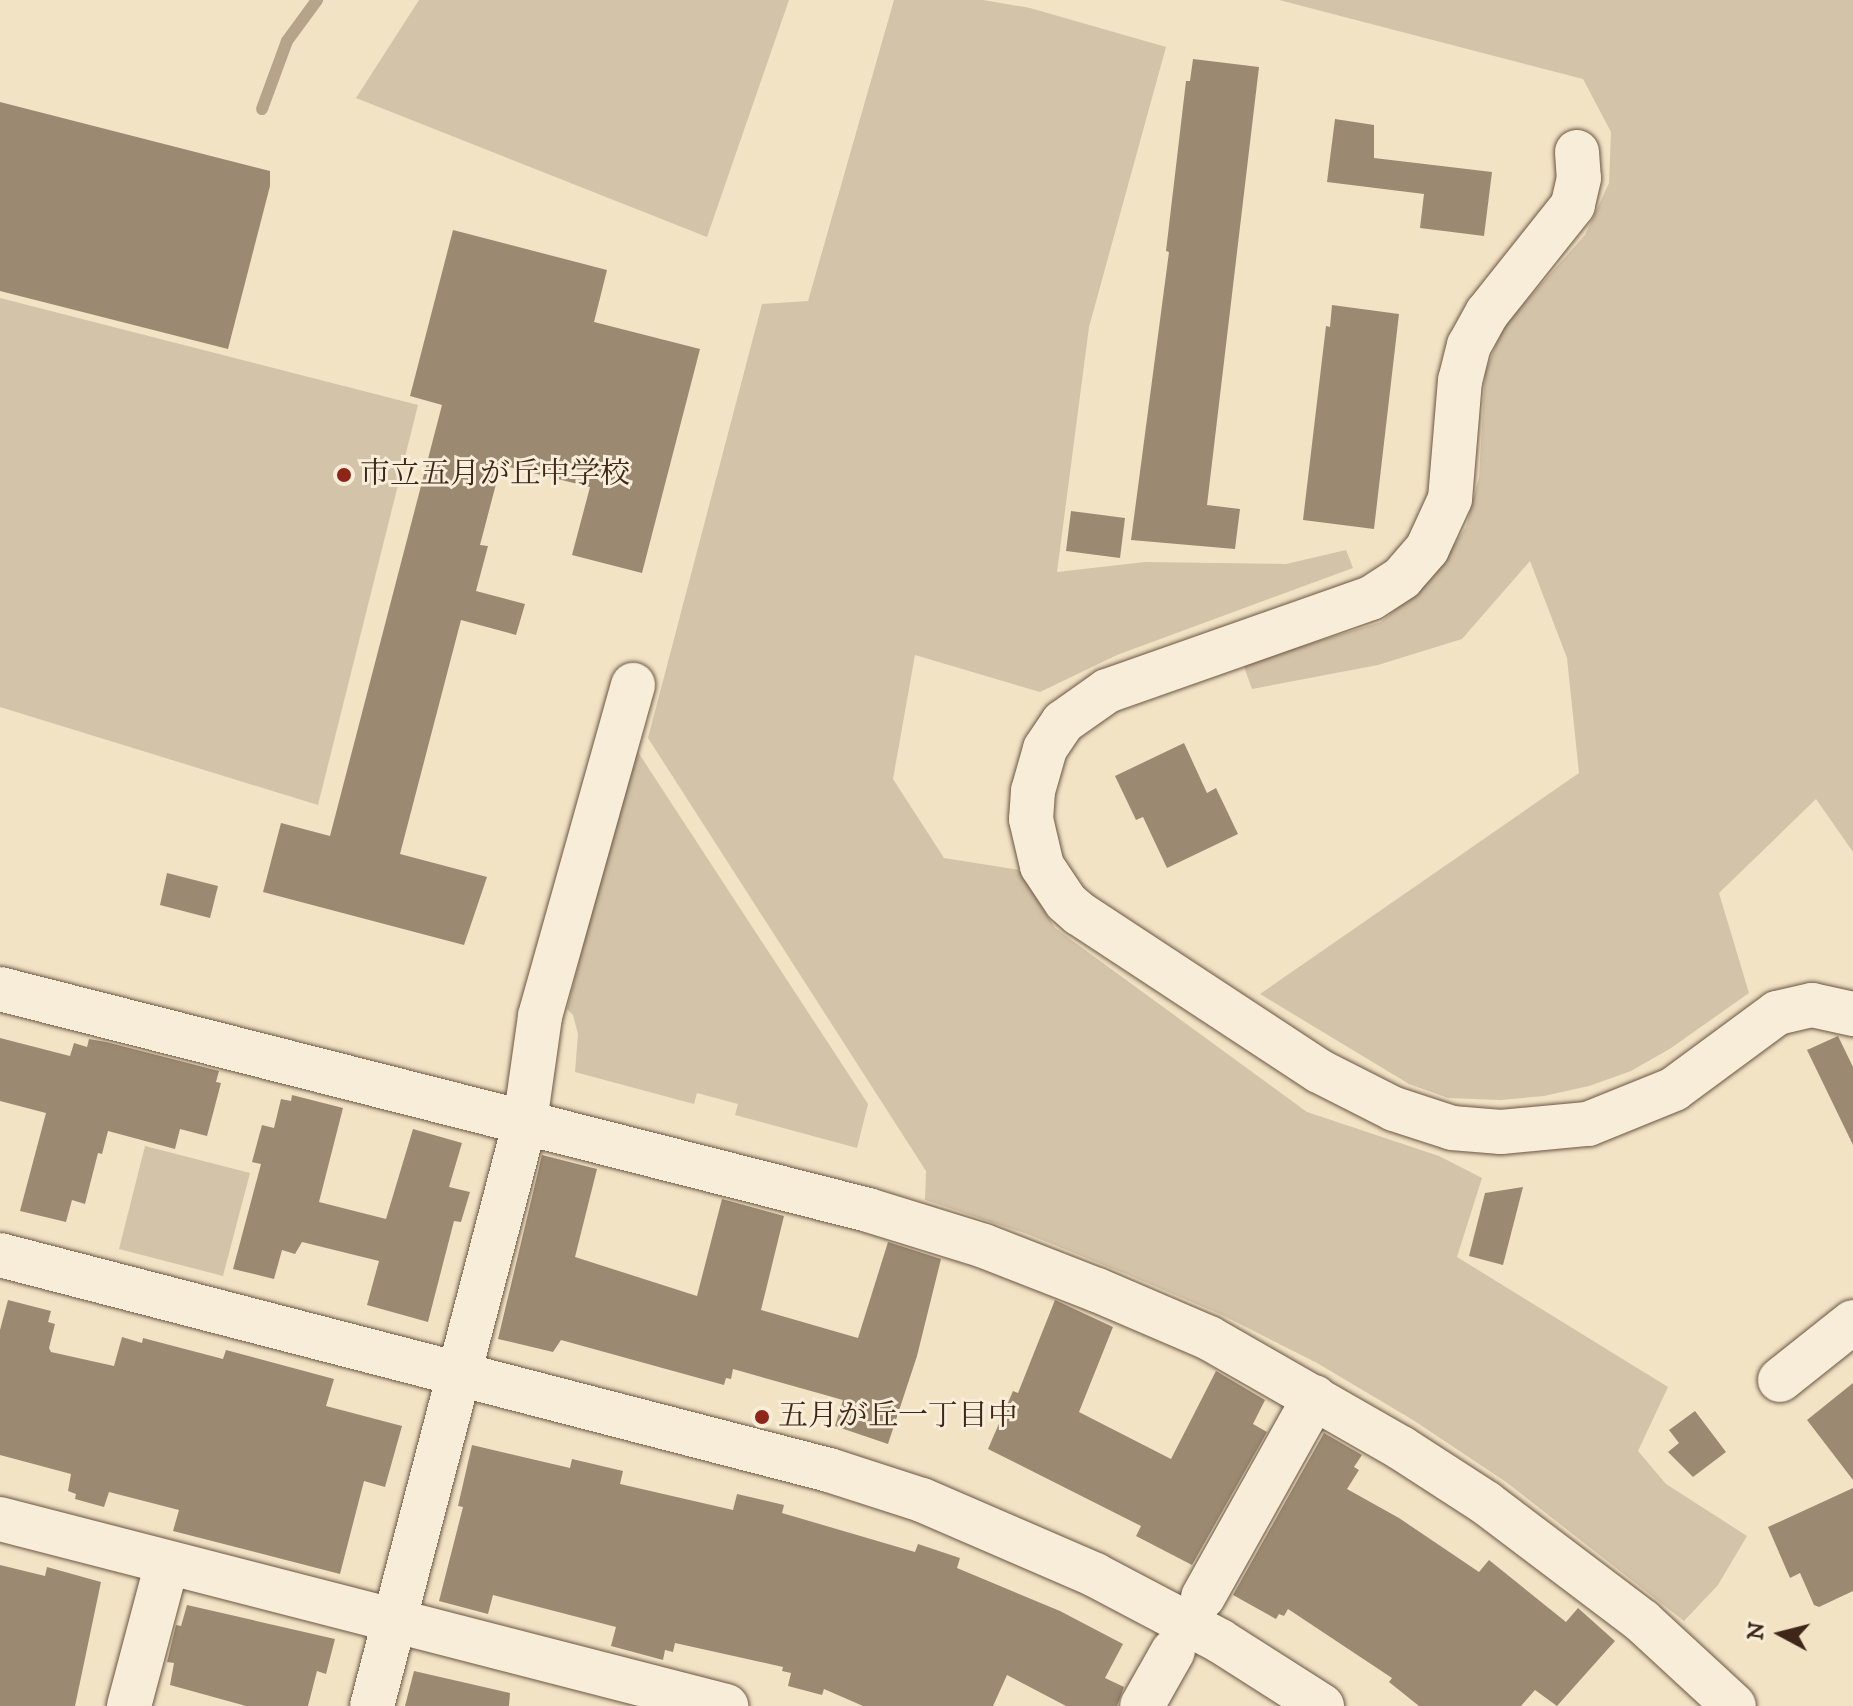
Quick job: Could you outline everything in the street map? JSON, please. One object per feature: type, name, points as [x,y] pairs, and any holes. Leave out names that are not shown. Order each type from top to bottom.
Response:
[{"type":"street","points":[[1577,152],[1579,178],[1573,205],[1487,313],[1469,345],[1460,380],[1450,499],[1427,549],[1402,578],[1371,598],[1107,691],[1063,722],[1037,770],[1031,819],[1042,866],[1066,902],[1080,914],[1319,1071],[1394,1109],[1452,1128],[1501,1132],[1588,1124],[1674,1089],[1777,1013],[1812,1005],[1853,1014]]},
{"type":"street","points":[[372,1706],[525,1122],[540,1016],[633,685]]},
{"type":"street","points":[[0,989],[868,1210],[984,1246],[1209,1338],[1315,1397],[1486,1503],[1642,1621],[1734,1706]]},
{"type":"street","points":[[0,1255],[829,1470],[966,1517],[1095,1575],[1177,1617],[1322,1706]]},
{"type":"street","points":[[1780,1380],[1853,1322]]},
{"type":"street","points":[[1203,1597],[1315,1397]]},
{"type":"street","points":[[0,1519],[394,1621],[622,1693],[726,1706]]},
{"type":"street","points":[[129,1706],[167,1563]]},
{"type":"street","points":[[1142,1706],[1173,1651]]},
{"type":"shaded area","points":[[419,0],[789,0],[707,237],[356,98]]},
{"type":"shaded area","points":[[894,0],[983,0],[1030,8],[1166,47],[1089,327],[1057,572],[1145,562],[1286,564],[1346,550],[1353,568],[1117,655],[1040,692],[915,655],[893,779],[944,858],[1019,870],[1055,928],[1307,1112],[1439,1156],[1482,1178],[1457,1257],[1668,1387],[1638,1451],[1666,1484],[1747,1536],[1718,1585],[1684,1621],[1506,1482],[1413,1420],[1317,1363],[1222,1315],[1126,1274],[1027,1234],[925,1200],[926,1171],[648,738],[762,304],[808,301]]},
{"type":"shaded area","points":[[1279,0],[1853,0],[1853,852],[1816,799],[1719,893],[1749,993],[1671,1048],[1631,1071],[1589,1086],[1544,1096],[1500,1100],[1448,1098],[1409,1084],[1260,994],[1579,773],[1567,658],[1530,561],[1462,639],[1378,665],[1252,689],[1243,664],[1381,622],[1430,580],[1466,527],[1479,477],[1485,373],[1503,327],[1585,235],[1609,183],[1611,132],[1583,79]]},
{"type":"shaded area","points":[[0,298],[418,405],[318,805],[0,707]]},
{"type":"shaded area","points":[[634,746],[868,1104],[857,1148],[735,1115],[738,1104],[697,1093],[694,1104],[575,1072],[578,1034],[573,1015],[567,1009]]},
{"type":"shaded area","points":[[145,1146],[250,1173],[223,1276],[119,1249]]},
{"type":"building","points":[[1193,59],[1259,67],[1207,505],[1240,509],[1235,549],[1131,540],[1169,252],[1166,251],[1186,81],[1190,81]]},
{"type":"building","points":[[0,102],[270,171],[270,186],[228,349],[0,291]]},
{"type":"building","points":[[1335,119],[1374,125],[1374,158],[1492,172],[1484,236],[1420,228],[1424,194],[1327,182]]},
{"type":"building","points":[[453,230],[607,270],[594,322],[700,349],[642,573],[572,555],[590,487],[501,465],[480,545],[488,546],[476,591],[525,604],[516,635],[461,620],[400,854],[487,877],[464,945],[263,892],[281,823],[330,836],[442,405],[410,396]]},
{"type":"building","points":[[1332,305],[1399,314],[1374,529],[1303,520],[1326,326],[1330,327]]},
{"type":"building","points":[[1071,511],[1125,518],[1120,558],[1066,551]]},
{"type":"building","points":[[1184,743],[1207,793],[1216,788],[1238,834],[1167,868],[1143,817],[1136,820],[1115,776]]},
{"type":"building","points":[[167,873],[218,886],[210,918],[160,905]]},
{"type":"building","points":[[1838,1036],[1853,1067],[1853,1145],[1807,1050]]},
{"type":"building","points":[[0,1038],[70,1056],[74,1043],[87,1047],[89,1039],[219,1071],[216,1082],[221,1083],[207,1136],[180,1129],[175,1149],[108,1131],[102,1154],[98,1153],[85,1204],[72,1200],[66,1222],[20,1211],[46,1113],[0,1101]]},
{"type":"building","points":[[292,1095],[343,1108],[319,1202],[386,1219],[413,1129],[462,1143],[449,1187],[470,1192],[461,1222],[454,1221],[428,1322],[367,1305],[379,1261],[302,1242],[295,1254],[282,1250],[274,1279],[233,1269],[261,1164],[252,1162],[262,1125],[274,1128],[281,1099],[291,1101]]},
{"type":"building","points":[[542,1155],[597,1169],[575,1257],[697,1296],[722,1199],[784,1216],[761,1310],[858,1338],[888,1242],[941,1259],[917,1356],[888,1444],[835,1426],[843,1400],[733,1369],[731,1379],[726,1378],[724,1385],[561,1340],[553,1352],[498,1339]]},
{"type":"building","points":[[1523,1187],[1503,1265],[1469,1256],[1485,1193]]},
{"type":"building","points":[[8,1300],[51,1311],[48,1322],[55,1324],[49,1348],[51,1352],[114,1366],[122,1337],[142,1343],[143,1338],[223,1359],[226,1350],[334,1379],[326,1406],[402,1426],[385,1487],[364,1481],[340,1574],[173,1531],[179,1510],[109,1492],[104,1507],[75,1499],[76,1494],[68,1491],[71,1474],[0,1455],[0,1330]]},
{"type":"building","points":[[1055,1300],[1113,1327],[1079,1412],[1171,1459],[1216,1371],[1265,1400],[1253,1424],[1267,1432],[1192,1565],[1136,1536],[1141,1526],[988,1449],[1013,1391],[1018,1393]]},
{"type":"building","points":[[1853,1383],[1853,1480],[1807,1420]]},
{"type":"building","points":[[1695,1411],[1726,1452],[1693,1477],[1668,1452],[1679,1443],[1669,1430]]},
{"type":"building","points":[[1324,1433],[1362,1455],[1354,1467],[1359,1470],[1347,1489],[1399,1518],[1479,1572],[1489,1560],[1566,1622],[1578,1608],[1615,1641],[1557,1706],[1535,1690],[1521,1706],[1419,1706],[1389,1682],[1392,1678],[1288,1609],[1284,1616],[1279,1614],[1276,1619],[1233,1595]]},
{"type":"building","points":[[472,1445],[570,1468],[572,1459],[623,1471],[620,1484],[733,1510],[737,1494],[784,1505],[782,1513],[915,1552],[918,1544],[960,1558],[957,1568],[1060,1611],[1123,1644],[1105,1678],[1124,1687],[1117,1706],[1066,1706],[1007,1675],[993,1706],[863,1706],[824,1689],[822,1695],[788,1686],[791,1673],[782,1671],[783,1667],[675,1643],[673,1652],[665,1650],[663,1660],[611,1646],[616,1627],[493,1595],[488,1614],[439,1601],[463,1507],[458,1506]]},
{"type":"building","points":[[1853,1488],[1853,1591],[1819,1607],[1814,1605],[1800,1573],[1790,1578],[1768,1527]]},
{"type":"building","points":[[0,1565],[45,1576],[47,1567],[101,1582],[75,1706],[0,1706]]},
{"type":"building","points":[[187,1605],[335,1639],[326,1674],[317,1671],[308,1706],[246,1706],[170,1685],[174,1663],[167,1662],[176,1625],[181,1626]]},
{"type":"building","points":[[414,1671],[510,1693],[509,1706],[405,1706]]},
{"type":"waterway","points":[[262,109],[287,41],[317,0]]},
{"type":"place","name":"市立五月が丘中学校","points":[[344,475]]},
{"type":"place","name":"五月が丘一丁目中","points":[[762,1417]]}]
